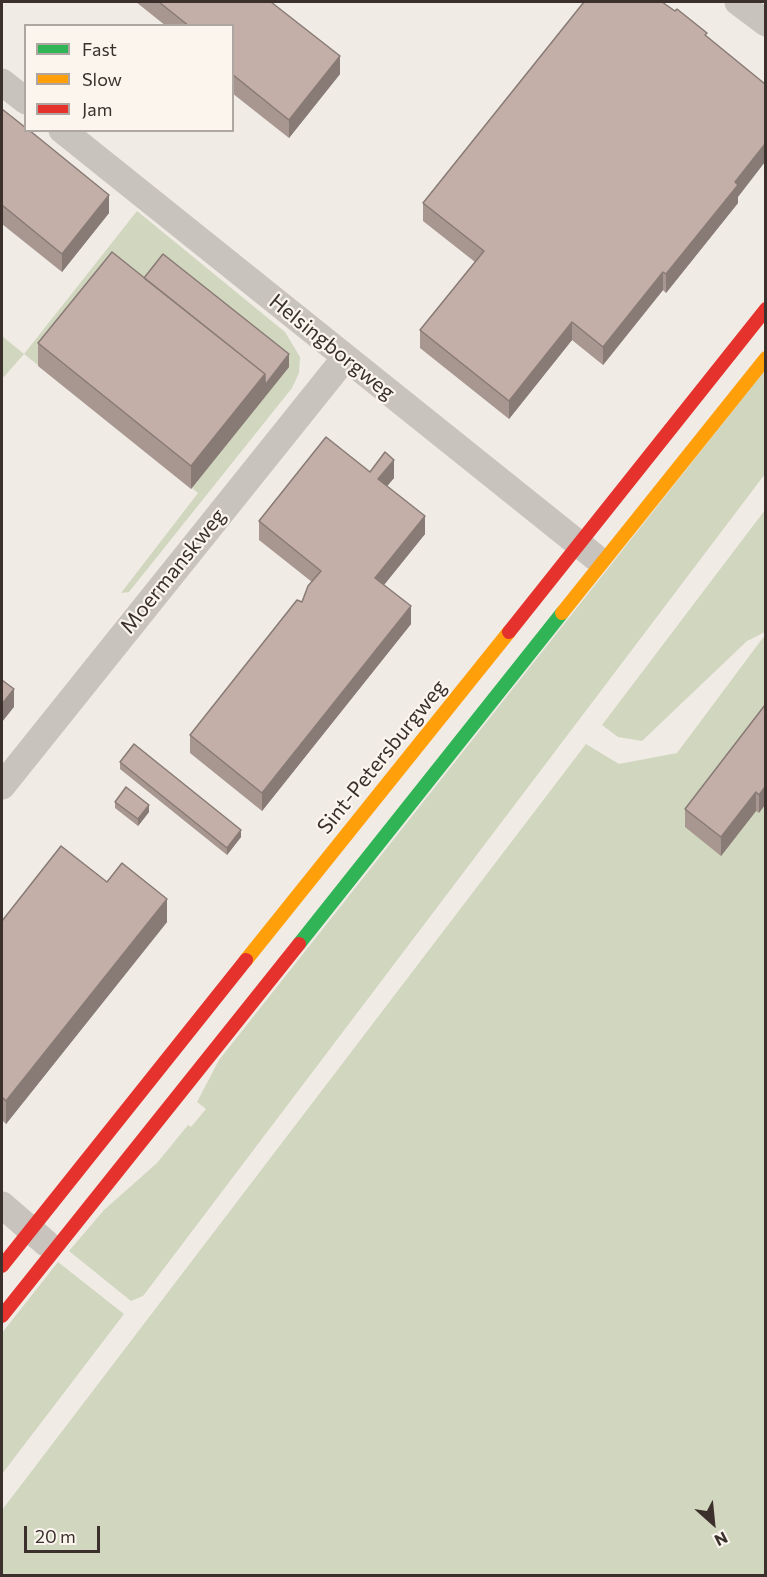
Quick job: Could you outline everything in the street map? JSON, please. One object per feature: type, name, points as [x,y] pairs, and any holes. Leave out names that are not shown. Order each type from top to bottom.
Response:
[{"type":"street","points":[[738,2],[765,23]]},
{"type":"street","points":[[2,82],[24,99]]},
{"type":"street","name":"Helsingborgweg","points":[[64,132],[602,563]]},
{"type":"street","name":"Sint-Petersburgweg","points":[[2,1266],[580,545],[765,309]]},
{"type":"street","name":"Moermanskweg","points":[[2,786],[345,358]]},
{"type":"street","points":[[2,1316],[765,358]]},
{"type":"street","points":[[2,1205],[54,1250]]},
{"type":"green space","points":[[137,211],[285,332],[300,357],[299,373],[292,388],[129,592],[121,593],[198,493],[24,354]]},
{"type":"green space","points":[[2,336],[24,354],[2,379]]},
{"type":"green space","points":[[765,370],[765,474],[143,1296],[131,1301],[69,1251],[104,1210],[157,1163],[188,1125],[191,1127],[206,1109],[197,1102],[219,1060]]},
{"type":"green space","points":[[765,510],[765,632],[747,641],[642,741],[618,737],[602,725]]},
{"type":"green space","points":[[765,635],[765,1575],[2,1575],[2,1510],[586,744],[619,764],[677,753]]},
{"type":"green space","points":[[58,1262],[124,1314],[2,1474],[2,1333]]},
{"type":"building","points":[[159,2],[271,2],[340,56],[289,120],[234,76],[234,24],[186,24]]},
{"type":"building","points":[[584,2],[662,2],[675,11],[677,9],[765,84],[765,144],[735,182],[738,185],[666,274],[663,272],[603,347],[572,322],[509,401],[420,330],[484,251],[423,203]]},
{"type":"building","points":[[2,109],[24,126],[24,132],[31,132],[109,195],[62,254],[2,205]]},
{"type":"building","points":[[112,252],[265,374],[191,466],[38,343]]},
{"type":"building","points":[[163,254],[289,354],[265,385],[265,374],[144,278]]},
{"type":"building","points":[[326,437],[370,472],[385,452],[394,460],[378,479],[425,516],[375,578],[411,606],[262,793],[190,735],[297,600],[302,602],[308,586],[321,571],[259,521]]},
{"type":"building","points":[[2,680],[14,689],[2,704]]},
{"type":"building","points":[[765,705],[765,787],[759,795],[756,792],[721,837],[685,809]]},
{"type":"building","points":[[134,744],[241,830],[227,848],[120,762]]},
{"type":"building","points":[[126,787],[149,805],[138,819],[115,802]]},
{"type":"building","points":[[61,846],[107,882],[122,863],[167,899],[6,1101],[2,1097],[2,921]]},
{"type":"traffic: fast","points":[[299,944],[562,613]]},
{"type":"traffic: slow","points":[[562,613],[766,358]]},
{"type":"traffic: slow","points":[[246,960],[509,632]]},
{"type":"traffic: jam","points":[[509,632],[766,309]]},
{"type":"traffic: jam","points":[[2,1316],[299,944]]},
{"type":"traffic: jam","points":[[2,1266],[246,960]]}]
